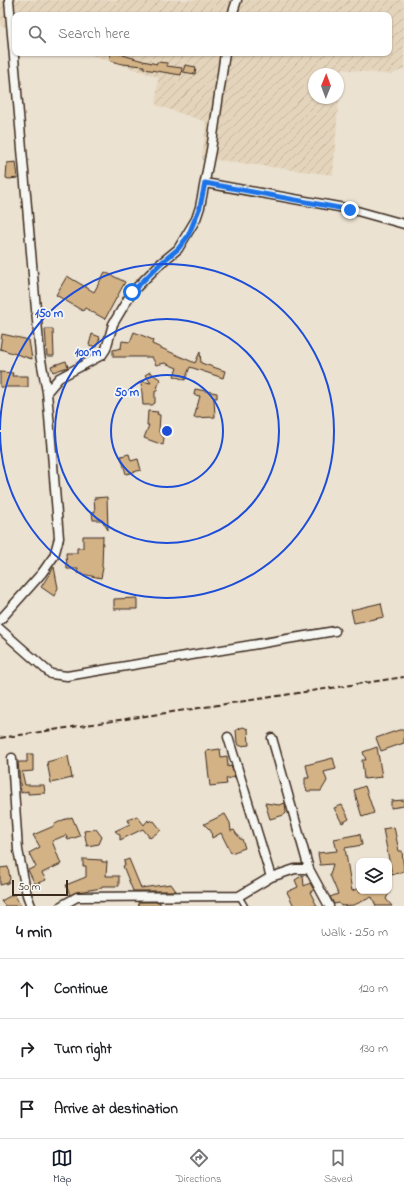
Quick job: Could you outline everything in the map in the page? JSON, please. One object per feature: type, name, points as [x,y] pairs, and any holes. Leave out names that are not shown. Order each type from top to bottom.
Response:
[{"type":"street","points":[[9,0],[12,35]]},
{"type":"street","points":[[233,12],[237,0]]},
{"type":"street","points":[[0,620],[42,573],[54,556],[59,538],[47,392],[39,348],[14,56]]},
{"type":"street","points":[[47,392],[60,378],[102,355],[106,349],[113,324],[132,292],[161,263],[178,249],[188,236],[200,207],[205,183],[225,56]]},
{"type":"street","points":[[205,183],[350,210],[404,224]]},
{"type":"street","points":[[0,629],[51,674],[67,676],[334,631]]},
{"type":"street","points":[[228,737],[270,877]]},
{"type":"street","points":[[272,738],[309,869],[329,906]]},
{"type":"street","points":[[12,758],[18,850],[27,895],[31,906]]},
{"type":"street","points":[[60,906],[77,897],[128,898],[239,896],[270,877],[295,869],[309,869]]},
{"type":"lane","points":[[239,896],[245,906]]},
{"type":"shaded area","points":[[0,0],[404,0],[404,69],[391,75],[344,69],[344,68],[308,68],[308,104],[338,104],[333,175],[202,158],[206,122],[156,105],[158,77],[94,56],[392,56],[392,12],[12,12],[12,30],[1,26]]},
{"type":"building","points":[[110,56],[126,56],[157,64],[157,62],[167,63],[167,66],[182,68],[181,75],[144,69],[144,66],[122,64],[109,60]]},
{"type":"building","points":[[185,65],[196,67],[195,74],[183,72]]},
{"type":"building","points":[[16,162],[18,178],[6,178],[7,163]]},
{"type":"building","points":[[105,272],[125,282],[105,319],[85,308],[83,311],[56,295],[67,276],[94,292]]},
{"type":"building","points":[[45,329],[53,329],[54,356],[47,356]]},
{"type":"building","points":[[134,332],[153,340],[152,344],[195,363],[200,352],[201,363],[225,371],[223,378],[190,367],[185,380],[174,376],[177,368],[165,363],[156,365],[152,357],[113,357],[113,350],[121,348],[122,341],[130,342]]},
{"type":"building","points":[[2,334],[29,340],[32,359],[0,349]]},
{"type":"building","points":[[92,334],[100,337],[97,347],[89,345]]},
{"type":"building","points":[[66,361],[68,367],[53,372],[51,366]]},
{"type":"building","points":[[0,372],[13,373],[12,376],[28,376],[28,387],[0,387]]},
{"type":"building","points":[[150,372],[161,380],[157,391],[155,391],[155,403],[152,405],[143,405],[141,381],[151,383],[145,375]]},
{"type":"building","points":[[195,389],[217,393],[217,398],[214,398],[215,417],[194,418],[200,396],[194,395]]},
{"type":"building","points":[[148,411],[158,412],[157,414],[160,415],[159,432],[164,438],[163,445],[144,438],[149,425],[147,425]]},
{"type":"building","points":[[129,454],[131,461],[138,459],[141,470],[126,474],[121,456]]},
{"type":"building","points":[[107,497],[108,530],[102,520],[93,520],[92,512],[95,512],[94,498]]},
{"type":"building","points":[[83,536],[103,536],[103,568],[101,578],[77,573],[78,569],[67,569],[66,553],[77,553],[77,548],[83,548]]},
{"type":"building","points":[[54,567],[58,588],[54,596],[41,587]]},
{"type":"building","points":[[137,598],[137,609],[114,609],[114,599]]},
{"type":"building","points":[[381,603],[384,617],[354,623],[351,610]]},
{"type":"building","points":[[243,727],[248,729],[249,745],[240,746],[237,743],[236,730]]},
{"type":"building","points":[[399,730],[404,730],[404,743],[381,751],[376,738]]},
{"type":"building","points":[[377,747],[382,777],[364,779],[362,760],[366,760],[363,752]]},
{"type":"building","points":[[220,749],[221,757],[227,756],[228,767],[231,766],[235,777],[226,779],[227,784],[210,786],[206,751]]},
{"type":"building","points":[[27,754],[33,754],[33,771],[22,772],[25,785],[44,785],[45,793],[28,794],[28,791],[21,793],[18,762],[27,762]]},
{"type":"building","points":[[68,756],[72,778],[51,783],[47,762]]},
{"type":"building","points":[[333,758],[336,769],[324,772],[327,781],[321,791],[307,791],[305,778],[309,778],[306,765]]},
{"type":"building","points":[[365,786],[374,813],[362,817],[354,790]]},
{"type":"building","points":[[404,800],[404,806],[391,808],[391,801]]},
{"type":"building","points":[[265,803],[279,805],[285,803],[286,813],[270,819]]},
{"type":"building","points":[[342,805],[349,819],[342,823],[334,808]]},
{"type":"building","points":[[225,814],[230,823],[231,831],[234,830],[240,839],[242,839],[245,848],[231,853],[221,833],[212,838],[211,831],[204,824]]},
{"type":"building","points":[[137,816],[144,825],[148,820],[149,822],[151,820],[152,822],[154,821],[161,830],[150,838],[143,829],[120,840],[120,835],[115,831],[130,824],[128,820]]},
{"type":"building","points":[[72,817],[80,836],[68,840],[66,835],[52,841],[61,864],[42,873],[46,880],[35,884],[28,870],[36,867],[29,853],[40,847],[33,835]]},
{"type":"building","points":[[394,827],[399,851],[402,851],[404,871],[392,875],[392,858],[389,858],[383,829]]},
{"type":"building","points":[[96,829],[102,837],[99,844],[87,846],[84,831]]},
{"type":"building","points":[[360,834],[362,845],[345,848],[352,891],[356,889],[356,894],[388,894],[386,899],[392,906],[376,906],[372,897],[354,905],[341,906],[339,903],[334,904],[330,897],[338,894],[330,875],[333,864],[320,865],[318,853],[337,851],[334,839]]},
{"type":"building","points":[[83,859],[102,860],[102,862],[107,862],[106,876],[119,876],[119,886],[102,886],[102,888],[77,892],[70,895],[66,885],[86,877],[86,866],[83,866]]},
{"type":"building","points":[[129,859],[141,888],[171,884],[176,891],[133,891],[123,866],[125,865],[124,861]]},
{"type":"building","points":[[8,867],[10,879],[8,883],[0,885],[0,868]]},
{"type":"building","points":[[303,875],[304,886],[310,883],[314,890],[310,892],[317,906],[294,906],[287,892],[298,887],[295,880]]},
{"type":"building","points":[[14,894],[21,906],[5,906],[1,901]]},
{"type":"building","points":[[138,902],[160,902],[160,906],[139,906]]},
{"type":"railway","points":[[0,738],[404,677]]},
{"type":"route","points":[[132,292],[146,277],[178,249],[188,236],[200,207],[205,183],[350,210]]}]
